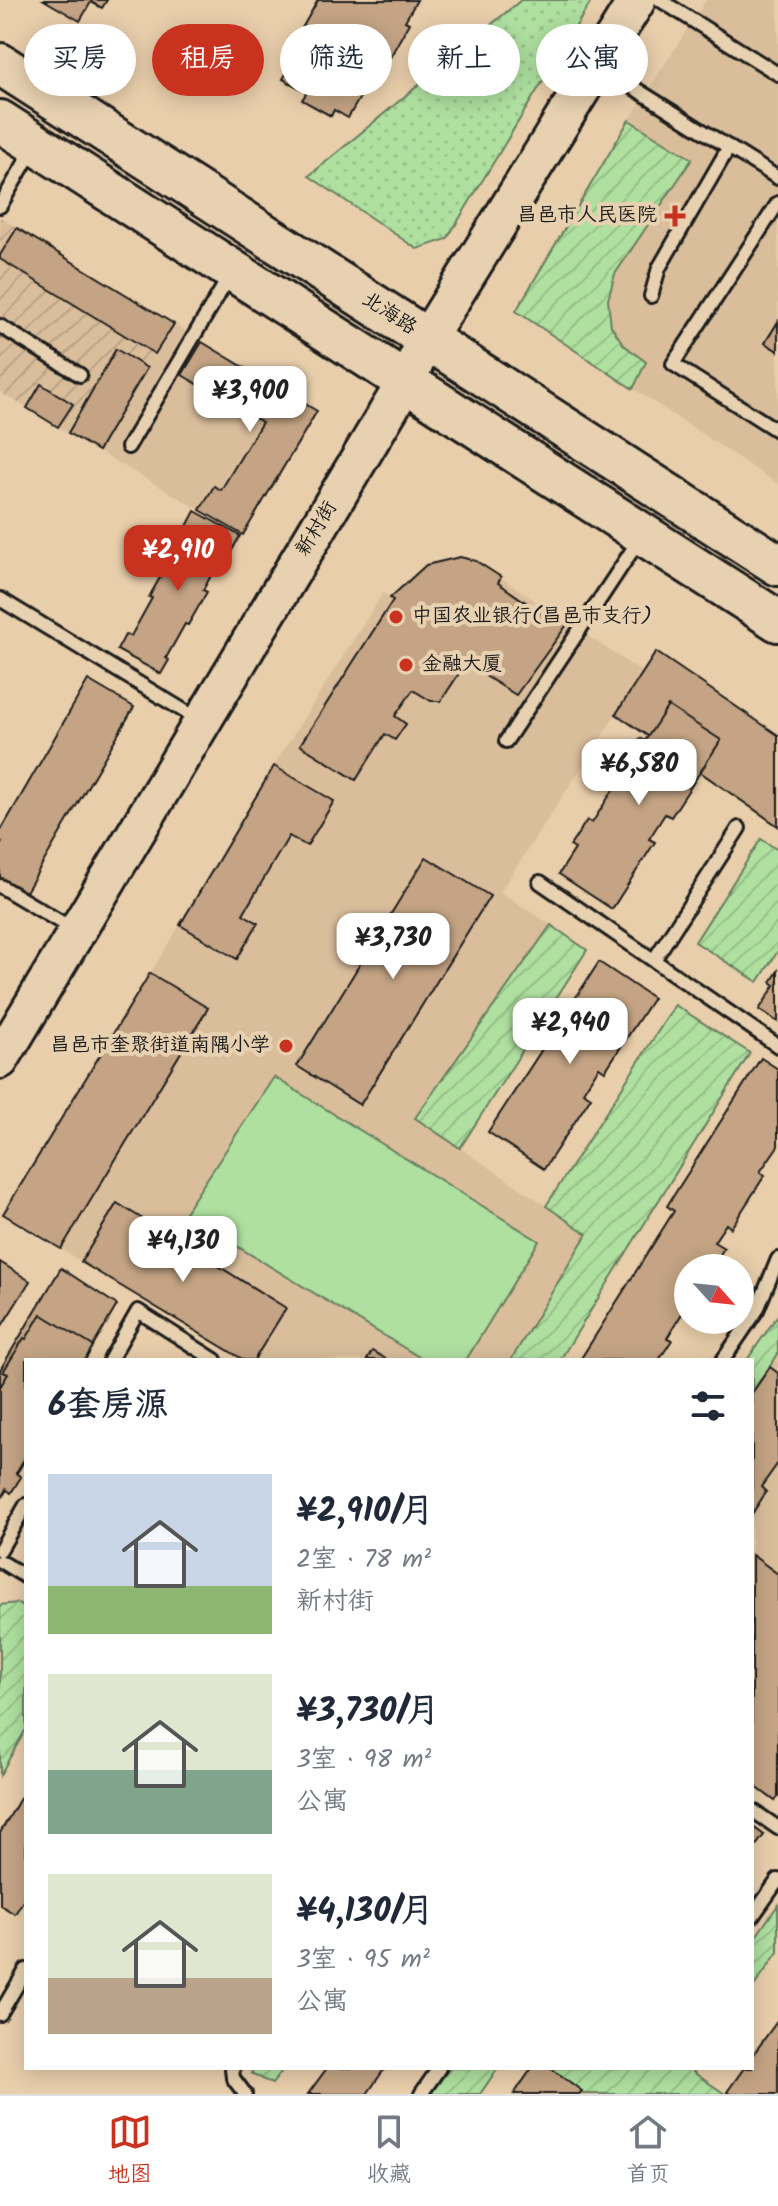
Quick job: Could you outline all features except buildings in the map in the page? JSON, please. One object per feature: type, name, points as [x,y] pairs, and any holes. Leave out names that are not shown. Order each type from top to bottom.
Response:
[{"type":"main road","name":"北海路","points":[[0,64],[778,565]]},
{"type":"main road","points":[[0,121],[778,621]]},
{"type":"street","name":"新村街","points":[[622,24],[637,0]]},
{"type":"street","name":"新村街","points":[[0,1060],[406,381],[427,339],[577,96]]},
{"type":"lane","points":[[660,0],[778,74]]},
{"type":"lane","points":[[646,96],[778,178]]},
{"type":"lane","points":[[0,206],[36,144]]},
{"type":"lane","points":[[651,296],[659,268],[729,147]]},
{"type":"lane","points":[[778,203],[673,364],[778,431]]},
{"type":"lane","points":[[128,447],[233,271]]},
{"type":"lane","points":[[0,326],[80,375]]},
{"type":"lane","points":[[506,741],[643,534]]},
{"type":"lane","points":[[0,599],[202,721]]},
{"type":"lane","points":[[654,960],[739,828]]},
{"type":"lane","points":[[540,882],[778,1046]]},
{"type":"lane","points":[[0,886],[76,932]]},
{"type":"lane","points":[[724,1358],[757,1310],[778,1259]]},
{"type":"lane","points":[[111,1358],[138,1311],[212,1358]]},
{"type":"lane","points":[[0,1550],[24,1508]]},
{"type":"lane","points":[[0,1561],[24,1576]]},
{"type":"lane","points":[[754,1811],[778,1828]]},
{"type":"lane","points":[[754,1914],[778,1880]]},
{"type":"lane","points":[[0,2014],[24,1973]]},
{"type":"lane","points":[[232,2070],[233,2078],[245,2094]]},
{"type":"lane","points":[[421,2094],[438,2070]]},
{"type":"shaded area","name":"昌邑市人民医院","points":[[706,0],[778,0],[778,484],[516,311],[629,120],[644,96],[648,96],[648,90]]},
{"type":"shaded area","points":[[0,217],[174,324],[98,451],[0,392]]},
{"type":"shaded area","points":[[174,324],[317,411],[243,535],[98,451]]},
{"type":"shaded area","name":"昌邑市奎聚街道南隅小学","points":[[460,557],[476,561],[643,673],[500,892],[551,925],[415,1118],[587,1233],[512,1358],[241,1358],[3,1214],[283,751],[383,593],[391,598],[426,565]]},
{"type":"shaded area","points":[[778,1355],[778,1574],[754,1556],[754,1390]]},
{"type":"green space","points":[[521,0],[592,0],[577,24],[536,24],[536,92],[447,239],[417,249],[309,176],[408,94],[520,96],[520,24],[492,24]]},
{"type":"green space","points":[[629,120],[692,159],[615,274],[608,300],[611,326],[624,345],[646,362],[633,389],[516,311]]},
{"type":"green space","points":[[761,839],[778,850],[778,951],[758,982],[695,942]]},
{"type":"green space","points":[[551,925],[587,950],[460,1148],[415,1118]]},
{"type":"green space","points":[[675,1005],[750,1053],[561,1358],[512,1358],[587,1234],[546,1206]]},
{"type":"green space","points":[[274,1077],[539,1241],[467,1358],[421,1358],[184,1214]]},
{"type":"green space","points":[[778,1315],[778,1354],[754,1390],[754,1358],[748,1358]]},
{"type":"green space","points":[[17,1603],[24,1608],[24,1733],[0,1775],[0,1605]]},
{"type":"green space","points":[[778,1905],[778,1952],[754,1986],[754,1939]]},
{"type":"green space","points":[[253,2070],[282,2070],[272,2084],[251,2073]]},
{"type":"green space","points":[[449,2070],[497,2070],[480,2094],[431,2094]]},
{"type":"green space","points":[[549,2070],[694,2070],[693,2072],[725,2094],[583,2094]]},
{"type":"place","name":"昌邑市人民医院","points":[[675,216]]},
{"type":"place","name":"中国农业银行(昌邑市支行)","points":[[396,617]]},
{"type":"place","name":"金融大厦","points":[[406,665]]},
{"type":"place","name":"昌邑市奎聚街道南隅小学","points":[[286,1046]]}]
